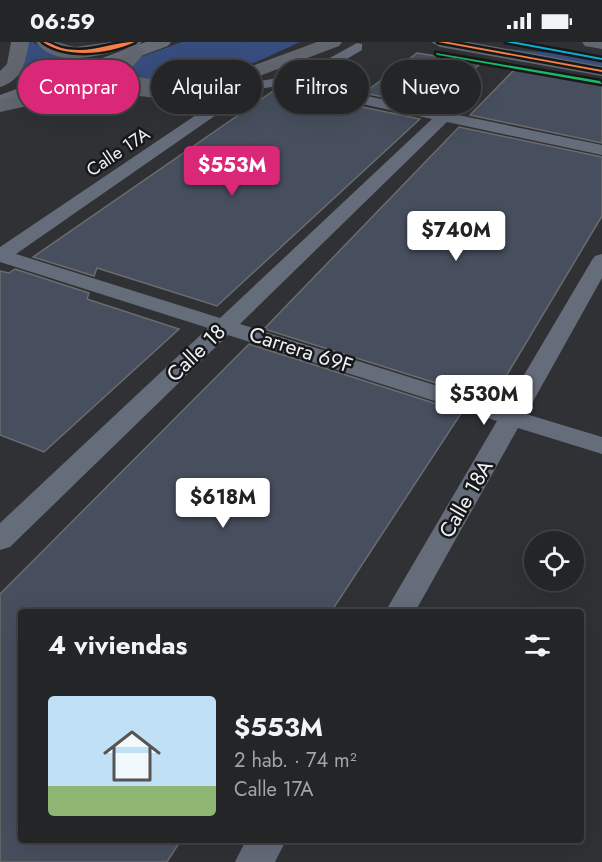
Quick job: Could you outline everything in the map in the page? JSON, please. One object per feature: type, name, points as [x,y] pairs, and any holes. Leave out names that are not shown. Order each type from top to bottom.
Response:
[{"type":"highway","points":[[0,81],[16,66],[20,42]]},
{"type":"highway","points":[[45,42],[53,48],[78,51],[135,45]]},
{"type":"highway","points":[[135,45],[119,69],[121,74],[145,84],[181,86],[219,79],[307,42]]},
{"type":"highway","points":[[0,104],[87,87],[113,87],[174,94],[201,92],[333,42]]},
{"type":"highway","points":[[440,42],[602,71]]},
{"type":"highway","points":[[452,42],[593,50],[602,44]]},
{"type":"highway","points":[[527,42],[593,50]]},
{"type":"main road","points":[[0,89],[135,45],[160,43]]},
{"type":"main road","points":[[0,104],[135,45]]},
{"type":"street","points":[[335,60],[357,47]]},
{"type":"street","name":"Calle 17A","points":[[0,255],[247,87],[274,82]]},
{"type":"street","points":[[369,102],[602,150]]},
{"type":"street","name":"Calle 18","points":[[0,540],[443,117]]},
{"type":"street","name":"Carrera 69F","points":[[0,255],[602,446]]},
{"type":"street","name":"Calle 18A","points":[[402,609],[602,260]]},
{"type":"street","points":[[254,862],[265,843]]},
{"type":"shaded area","points":[[28,42],[33,42],[46,50],[87,52],[64,60],[20,60]]},
{"type":"shaded area","points":[[182,42],[300,42],[260,60],[151,60],[151,80],[139,76],[139,60],[135,59]]},
{"type":"shaded area","points":[[492,48],[602,57],[602,68]]},
{"type":"shaded area","points":[[18,63],[18,76],[11,78]]},
{"type":"building","points":[[417,53],[462,60],[408,60]]},
{"type":"building","points":[[516,68],[602,80],[602,143],[470,115],[481,114],[481,104]]},
{"type":"building","points":[[381,80],[381,96],[369,94],[369,89]]},
{"type":"building","points":[[274,90],[274,114],[369,114],[369,108],[381,111],[381,114],[396,114],[420,119],[217,306],[97,268],[94,276],[33,257],[240,114],[262,114],[262,99]]},
{"type":"building","points":[[459,127],[602,157],[602,216],[496,393],[479,387],[474,395],[264,329]]},
{"type":"building","points":[[15,269],[89,293],[87,299],[179,329],[44,452],[0,435],[0,271],[9,273]]},
{"type":"building","points":[[249,344],[462,412],[333,609],[18,609],[18,843],[179,843],[167,862],[0,862],[0,594]]},
{"type":"transit line","points":[[45,42],[66,51],[77,52],[99,50],[133,42]]},
{"type":"transit line","points":[[440,42],[602,71]]},
{"type":"transit line","points":[[508,42],[602,59]]},
{"type":"transit line","points":[[438,54],[600,83]]}]
